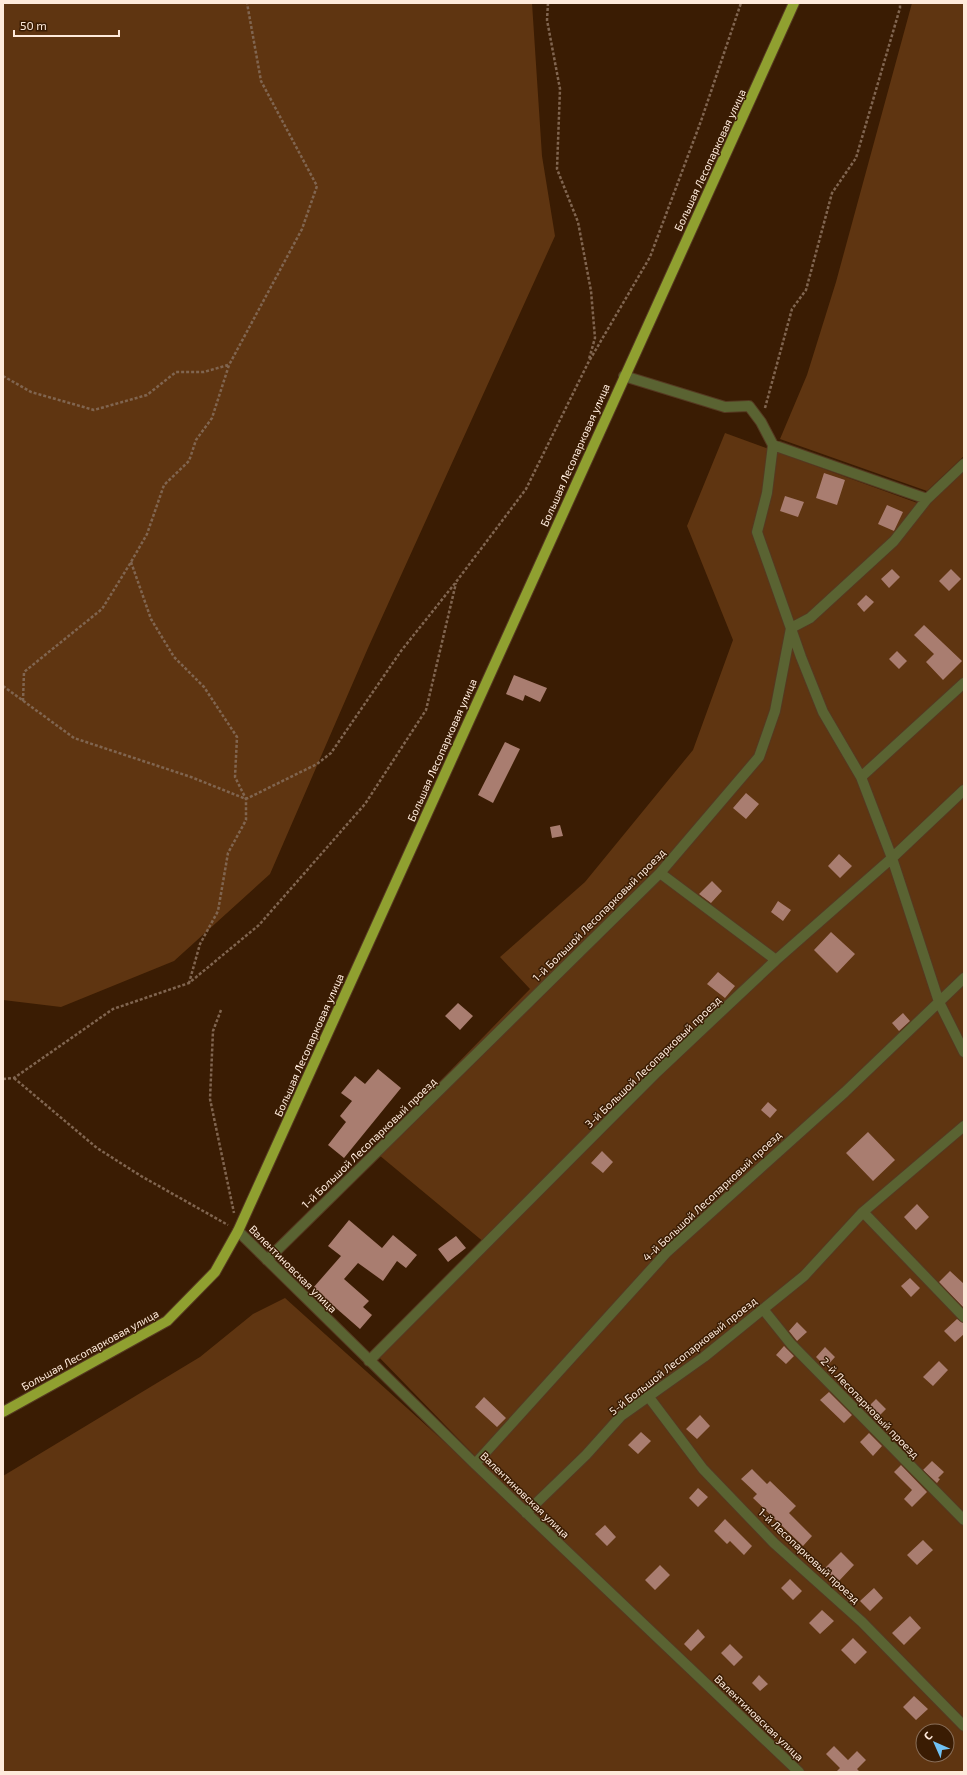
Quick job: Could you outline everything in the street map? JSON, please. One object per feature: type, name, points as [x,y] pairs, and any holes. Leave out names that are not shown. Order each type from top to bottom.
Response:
[{"type":"main road","name":"Большая Лесопарковая улица","points":[[3,1412],[167,1321],[215,1272],[238,1231],[794,3]]},
{"type":"street","points":[[624,376],[725,407],[749,406],[761,422],[773,445],[767,493],[757,532],[823,712],[861,777],[892,858],[939,1002],[964,1052]]},
{"type":"street","points":[[773,445],[927,499]]},
{"type":"street","points":[[791,628],[810,618],[894,541],[927,499],[964,464]]},
{"type":"street","name":"1-й Большой Лесопарковый проезд","points":[[267,1260],[660,873],[759,757],[775,711],[791,628]]},
{"type":"street","points":[[861,777],[964,683]]},
{"type":"street","name":"3-й Большой Лесопарковый проезд","points":[[369,1361],[657,1072],[776,960],[892,858],[964,790]]},
{"type":"street","points":[[660,873],[776,960]]},
{"type":"street","name":"4-й Большой Лесопарковый проезд","points":[[475,1464],[667,1252],[845,1092],[964,978]]},
{"type":"street","name":"5-й Большой Лесопарковый проезд","points":[[526,1513],[586,1455],[621,1416],[704,1357],[804,1276],[863,1212],[964,1126]]},
{"type":"street","points":[[863,1212],[964,1317]]},
{"type":"street","name":"Валентиновская улица","points":[[238,1231],[475,1464],[799,1772]]},
{"type":"street","name":"2-й Лесопарковый проезд","points":[[763,1309],[791,1344],[964,1520]]},
{"type":"street","name":"1-й Лесопарковый проезд","points":[[648,1396],[703,1469],[774,1543],[862,1622],[964,1726]]},
{"type":"path","points":[[23,701],[24,672],[102,609],[147,534],[164,484],[189,461],[196,440],[212,418],[229,365],[302,229],[317,186],[261,82],[247,3]]},
{"type":"path","points":[[548,3],[547,20],[560,89],[557,169],[578,222],[591,291],[595,338],[588,363]]},
{"type":"path","points":[[3,686],[74,738],[191,777],[246,799],[317,764],[331,753],[400,651],[456,582],[526,489],[588,363],[650,257],[701,121],[741,3]]},
{"type":"path","points":[[761,422],[792,309],[806,290],[832,193],[856,158],[900,8],[900,3]]},
{"type":"path","points":[[3,376],[31,392],[94,410],[147,395],[176,372],[204,372],[229,365]]},
{"type":"path","points":[[131,562],[151,620],[174,657],[204,687],[237,736],[235,777],[246,799],[246,820],[228,853],[218,911],[200,944],[189,983]]},
{"type":"path","points":[[3,1079],[14,1078],[113,1009],[189,983],[259,925],[365,804],[426,710],[456,582]]},
{"type":"path","points":[[220,1010],[213,1031],[210,1100],[238,1231]]},
{"type":"path","points":[[14,1078],[97,1148],[141,1176],[238,1231]]},
{"type":"shaded area","points":[[3,3],[532,3],[542,156],[555,236],[368,648],[270,874],[174,961],[61,1007],[3,1000]]},
{"type":"shaded area","points":[[912,3],[964,3],[964,456],[927,491],[780,439],[807,375],[836,282]]},
{"type":"shaded area","points":[[725,433],[923,505],[964,467],[964,1772],[3,1772],[3,1476],[200,1357],[253,1314],[285,1298],[582,1566],[375,1353],[485,1243],[373,1150],[530,989],[500,957],[585,882],[693,750],[733,640],[687,526]]},
{"type":"building","points":[[824,473],[845,480],[837,505],[816,498]]},
{"type":"building","points":[[785,496],[804,502],[798,517],[780,511]]},
{"type":"building","points":[[887,505],[903,512],[894,531],[878,524]]},
{"type":"building","points":[[892,569],[900,577],[889,588],[881,579]]},
{"type":"building","points":[[951,569],[961,579],[949,591],[939,581]]},
{"type":"building","points":[[866,595],[874,602],[864,612],[857,604]]},
{"type":"building","points":[[924,625],[962,661],[943,680],[926,662],[934,654],[914,635]]},
{"type":"building","points":[[897,651],[907,661],[899,669],[889,659]]},
{"type":"building","points":[[514,675],[547,688],[540,702],[525,695],[523,701],[506,694]]},
{"type":"building","points":[[505,742],[520,749],[493,803],[478,795]]},
{"type":"building","points":[[746,793],[759,804],[746,819],[733,808]]},
{"type":"building","points":[[560,825],[563,836],[552,838],[550,827]]},
{"type":"building","points":[[839,854],[852,866],[840,878],[828,866]]},
{"type":"building","points":[[712,881],[722,891],[711,903],[699,894]]},
{"type":"building","points":[[778,901],[791,910],[783,921],[771,912]]},
{"type":"building","points":[[831,932],[855,954],[837,973],[814,950]]},
{"type":"building","points":[[718,972],[735,986],[725,998],[707,984]]},
{"type":"building","points":[[458,1003],[473,1016],[460,1030],[445,1016]]},
{"type":"building","points":[[903,1013],[910,1021],[899,1031],[892,1023]]},
{"type":"building","points":[[378,1069],[401,1088],[344,1158],[328,1145],[346,1122],[340,1116],[352,1101],[341,1093],[355,1076],[365,1084]]},
{"type":"building","points":[[768,1102],[777,1110],[770,1118],[761,1110]]},
{"type":"building","points":[[868,1132],[895,1160],[873,1181],[846,1153]]},
{"type":"building","points":[[602,1151],[613,1162],[603,1173],[591,1163]]},
{"type":"building","points":[[917,1204],[929,1217],[916,1230],[904,1217]]},
{"type":"building","points":[[349,1220],[382,1248],[393,1235],[417,1255],[406,1268],[397,1261],[383,1281],[358,1263],[344,1279],[369,1301],[363,1307],[372,1315],[360,1329],[313,1288],[341,1256],[328,1246]]},
{"type":"building","points":[[456,1236],[466,1248],[448,1262],[438,1249]]},
{"type":"building","points":[[950,1271],[964,1284],[964,1308],[939,1282]]},
{"type":"building","points":[[910,1278],[920,1288],[911,1297],[901,1286]]},
{"type":"building","points":[[957,1319],[964,1323],[964,1334],[955,1342],[944,1331]]},
{"type":"building","points":[[797,1322],[807,1332],[797,1341],[789,1331]]},
{"type":"building","points":[[784,1346],[794,1356],[786,1364],[776,1355]]},
{"type":"building","points":[[825,1347],[835,1357],[826,1367],[816,1357]]},
{"type":"building","points":[[939,1361],[948,1370],[933,1386],[923,1377]]},
{"type":"building","points":[[829,1392],[852,1415],[844,1423],[820,1400]]},
{"type":"building","points":[[484,1397],[506,1418],[497,1427],[475,1407]]},
{"type":"building","points":[[876,1399],[886,1409],[875,1420],[865,1410]]},
{"type":"building","points":[[700,1415],[710,1426],[697,1439],[686,1429]]},
{"type":"building","points":[[641,1432],[651,1441],[638,1454],[628,1445]]},
{"type":"building","points":[[869,1433],[882,1446],[873,1456],[860,1442]]},
{"type":"building","points":[[932,1461],[944,1472],[938,1478],[940,1479],[937,1483],[923,1470]]},
{"type":"building","points":[[901,1465],[927,1492],[912,1507],[904,1499],[912,1490],[894,1472]]},
{"type":"building","points":[[752,1469],[767,1484],[770,1481],[796,1506],[789,1513],[812,1536],[803,1546],[753,1498],[757,1494],[741,1479]]},
{"type":"building","points":[[698,1488],[708,1497],[698,1507],[689,1498]]},
{"type":"building","points":[[725,1519],[752,1546],[744,1555],[730,1541],[727,1544],[714,1531]]},
{"type":"building","points":[[605,1525],[616,1537],[607,1546],[595,1534]]},
{"type":"building","points":[[923,1540],[933,1550],[917,1565],[907,1555]]},
{"type":"building","points":[[841,1552],[854,1565],[838,1582],[824,1569]]},
{"type":"building","points":[[660,1565],[670,1575],[655,1590],[645,1580]]},
{"type":"building","points":[[790,1579],[802,1591],[793,1600],[781,1588]]},
{"type":"building","points":[[874,1588],[883,1598],[870,1611],[860,1601]]},
{"type":"building","points":[[822,1610],[834,1621],[820,1634],[809,1623]]},
{"type":"building","points":[[910,1616],[921,1628],[904,1645],[892,1633]]},
{"type":"building","points":[[698,1629],[705,1637],[691,1651],[684,1644]]},
{"type":"building","points":[[853,1638],[867,1652],[855,1664],[841,1650]]},
{"type":"building","points":[[730,1644],[743,1657],[734,1666],[721,1653]]},
{"type":"building","points":[[759,1675],[768,1684],[760,1691],[752,1683]]},
{"type":"building","points":[[914,1696],[928,1709],[916,1720],[903,1707]]},
{"type":"building","points":[[834,1746],[848,1760],[857,1751],[866,1760],[857,1769],[860,1772],[836,1772],[840,1768],[826,1754]]}]
